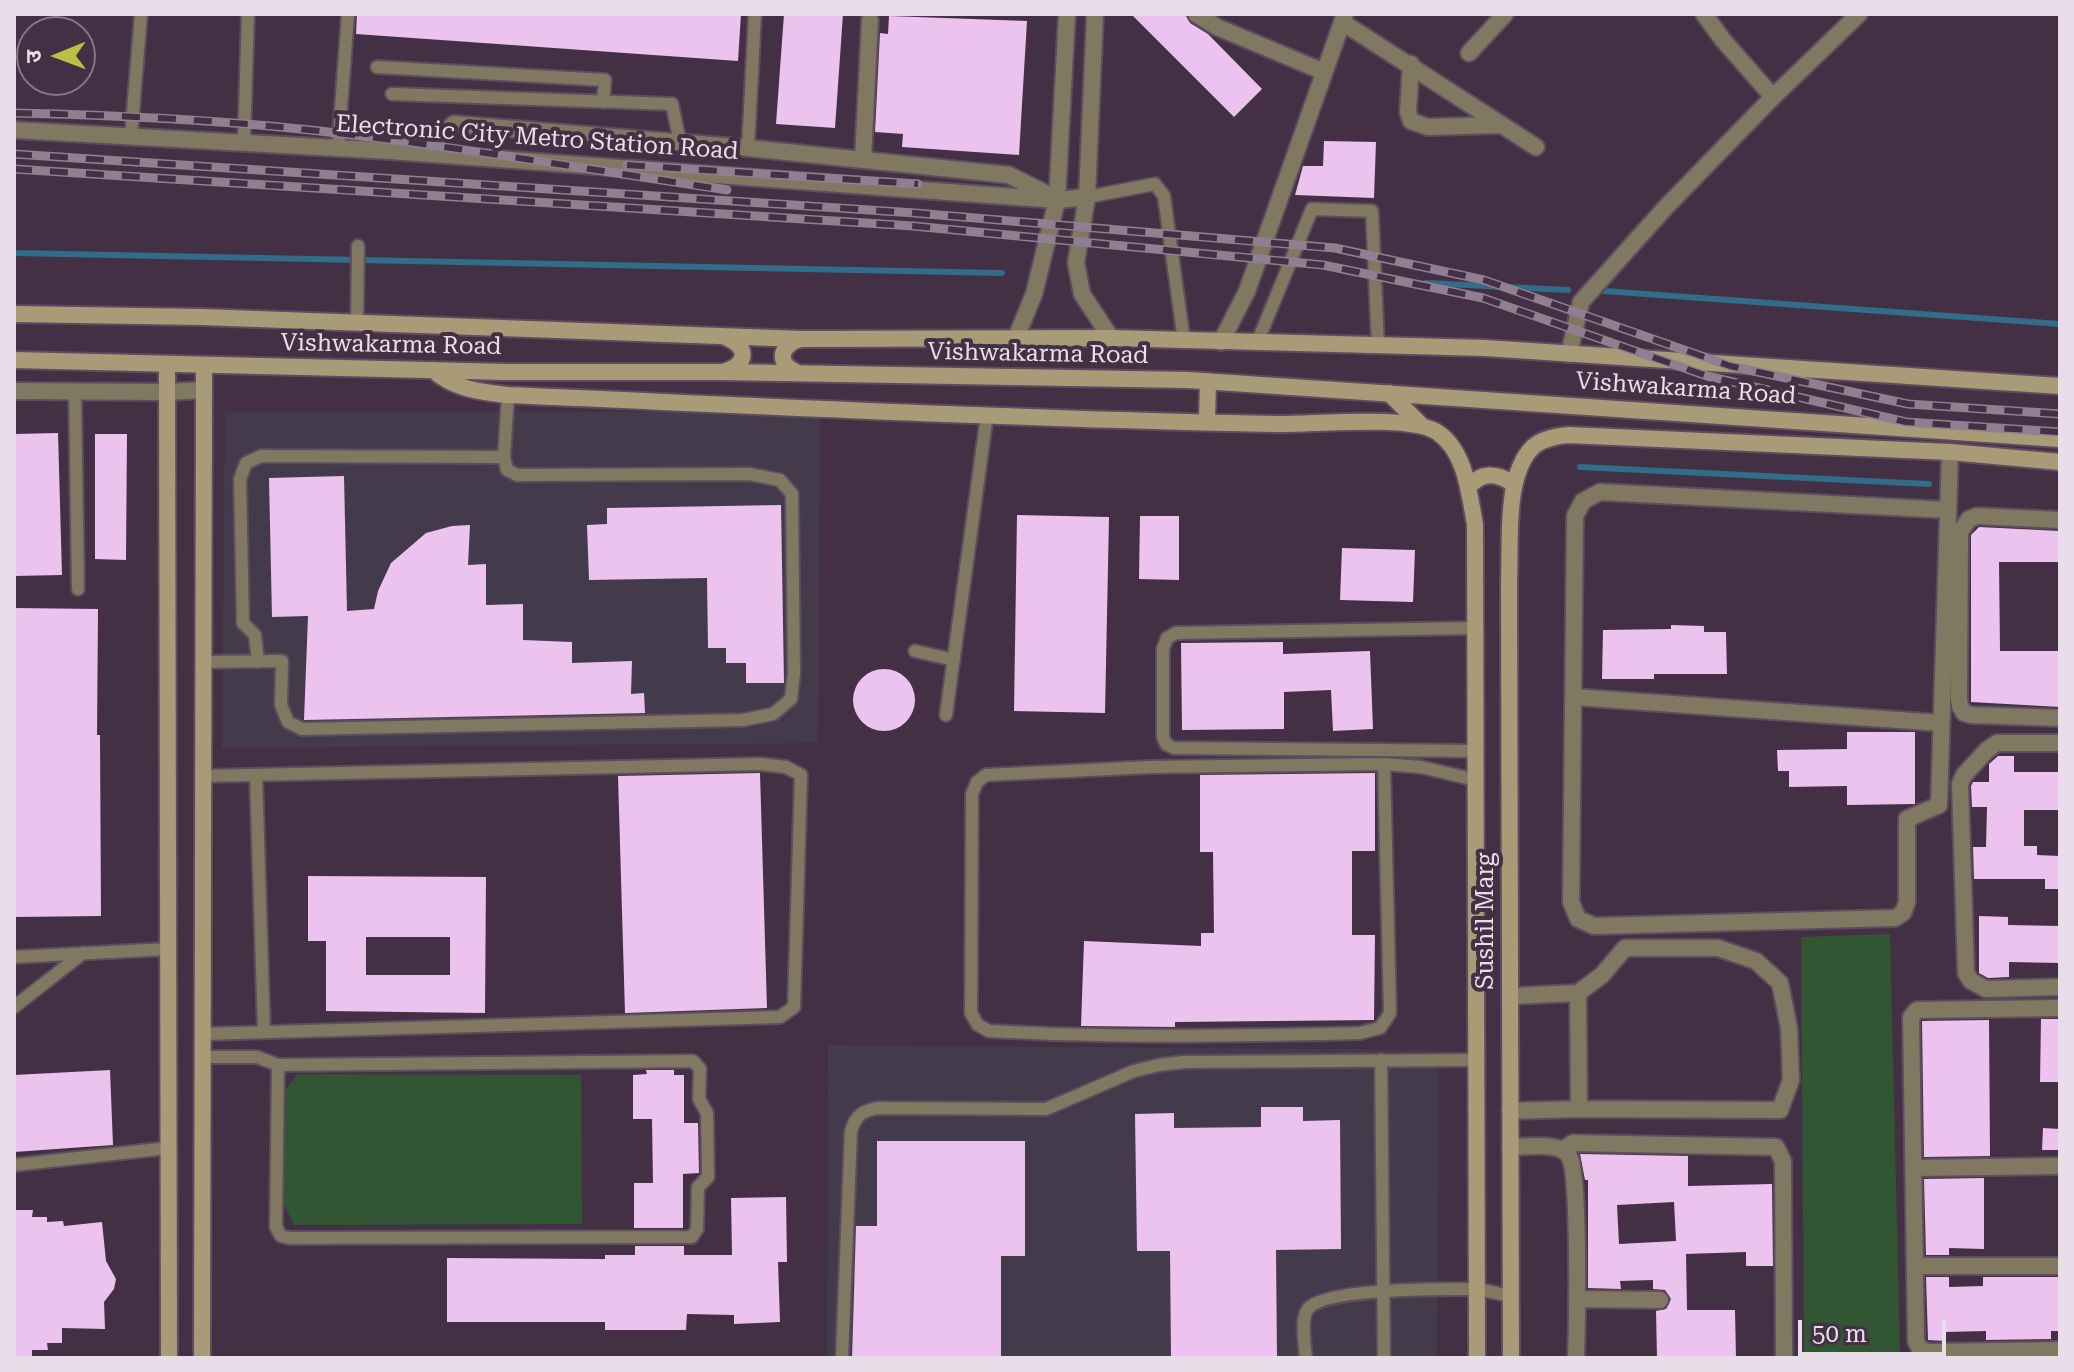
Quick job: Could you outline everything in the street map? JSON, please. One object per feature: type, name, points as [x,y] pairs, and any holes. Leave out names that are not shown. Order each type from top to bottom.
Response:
[{"type":"street","points":[[1016,338],[1034,294],[1057,200],[1067,14]]},
{"type":"street","points":[[1095,14],[1087,197],[1076,263],[1077,277],[1088,305],[1111,338]]},
{"type":"street","points":[[1196,14],[1217,27],[1324,72]]},
{"type":"street","points":[[1469,53],[1505,14]]},
{"type":"street","points":[[1704,14],[1773,97]]},
{"type":"street","points":[[1569,354],[1581,302],[1665,208],[1859,14]]},
{"type":"street","points":[[1221,342],[1247,291],[1344,18],[1536,147]]},
{"type":"street","points":[[863,159],[870,20]]},
{"type":"street","points":[[1411,64],[1408,112],[1411,121],[1428,127],[1500,125]]},
{"type":"street","points":[[420,153],[454,124],[748,148],[1009,175],[1057,200]]},
{"type":"street","name":"Electronic City Metro Station Road","points":[[14,130],[420,153],[1057,200],[1087,197]]},
{"type":"street","name":"Vishwakarma Road","points":[[14,314],[357,322],[801,339],[1111,338],[1485,348],[2060,386]]},
{"type":"street","points":[[722,336],[738,342],[742,348],[742,357],[733,369],[722,372]]},
{"type":"street","points":[[799,373],[788,369],[782,355],[783,348],[790,342],[801,339]]},
{"type":"street","name":"Vishwakarma Road","points":[[14,360],[433,370],[1208,381],[2060,439]]},
{"type":"street","points":[[167,365],[169,1358]]},
{"type":"street","points":[[202,1358],[204,365]]},
{"type":"street","points":[[433,370],[442,379],[475,391],[508,395],[987,415],[1421,425]]},
{"type":"street","points":[[1207,421],[1208,381]]},
{"type":"street","points":[[14,391],[204,390]]},
{"type":"street","name":"Sushil Marg","points":[[1389,393],[1421,425],[1437,432],[1448,442],[1464,471],[1475,524],[1477,1358]]},
{"type":"street","points":[[1807,422],[1807,445]]},
{"type":"street","points":[[1468,488],[1475,479],[1487,475],[1506,478],[1513,484],[1525,457],[1535,445],[1553,437],[1950,452],[2060,462]]},
{"type":"street","points":[[1948,510],[1600,492],[1583,501],[1575,516],[1571,902],[1578,919],[1594,926],[1895,918],[1903,913],[1907,902],[1907,819],[1939,805],[1950,452]]},
{"type":"street","name":"Sushil Marg","points":[[1511,1358],[1509,581],[1513,484]]},
{"type":"street","points":[[2060,520],[1977,516],[1963,524],[1960,532],[1959,698],[1964,713],[1971,715],[2060,718]]},
{"type":"street","points":[[1574,697],[1941,723]]},
{"type":"street","points":[[2060,743],[1997,743],[1964,775],[1960,784],[1966,973],[1971,981],[1986,989],[2060,987]]},
{"type":"street","points":[[1510,996],[1578,993],[1602,975],[1625,948],[1718,948],[1756,961],[1780,983],[1789,1028],[1791,1080],[1780,1110],[1510,1111]]},
{"type":"street","points":[[1578,993],[1579,1109]]},
{"type":"street","points":[[2060,1008],[1917,1010],[1912,1013],[1916,1341],[1920,1349],[1929,1352],[2060,1350]]},
{"type":"street","points":[[1510,1147],[1562,1150],[1573,1143],[1776,1147],[1783,1161],[1784,1358]]},
{"type":"street","points":[[1562,1150],[1569,1156],[1573,1174],[1576,1358]]},
{"type":"street","points":[[1914,1168],[2060,1166]]},
{"type":"street","points":[[1915,1266],[2060,1266]]},
{"type":"street","points":[[1577,1299],[1660,1300]]},
{"type":"lane","points":[[131,136],[141,14]]},
{"type":"lane","points":[[244,143],[248,14]]},
{"type":"lane","points":[[338,148],[348,14]]},
{"type":"lane","points":[[748,148],[755,14]]},
{"type":"lane","points":[[377,67],[605,80],[603,102]]},
{"type":"lane","points":[[392,94],[672,104],[680,142]]},
{"type":"lane","points":[[1087,197],[1155,184],[1164,196],[1184,341]]},
{"type":"lane","points":[[1257,343],[1312,209],[1372,211],[1378,346]]},
{"type":"lane","points":[[357,322],[358,246]]},
{"type":"lane","points":[[75,391],[78,589]]},
{"type":"lane","points":[[203,662],[282,661],[281,705],[288,722],[302,729],[743,720],[773,714],[791,699],[794,673],[792,494],[780,480],[749,474],[517,475],[507,470],[504,457],[508,395]]},
{"type":"lane","points":[[946,715],[987,415]]},
{"type":"lane","points":[[258,662],[255,635],[243,623],[240,479],[246,463],[261,456],[504,457]]},
{"type":"lane","points":[[1475,628],[1176,633],[1167,638],[1163,649],[1163,737],[1166,744],[1174,748],[1476,751]]},
{"type":"lane","points":[[915,651],[954,660]]},
{"type":"lane","points":[[203,776],[760,764],[786,767],[801,775],[794,1007],[780,1017],[203,1034]]},
{"type":"lane","points":[[1384,764],[1390,1013],[1380,1028],[1360,1033],[1201,1037],[1078,1036],[989,1031],[978,1025],[971,1013],[972,794],[977,782],[986,775],[1150,767],[1384,764],[1421,767],[1476,780]]},
{"type":"lane","points":[[256,775],[264,1032]]},
{"type":"lane","points":[[14,957],[168,949]]},
{"type":"lane","points":[[14,1007],[83,953]]},
{"type":"lane","points":[[203,1057],[257,1057],[278,1065],[693,1061],[700,1069],[699,1099],[707,1113],[708,1177],[698,1187],[697,1229],[692,1237],[679,1238],[281,1236],[276,1227],[278,1065]]},
{"type":"lane","points":[[1381,1060],[1384,1358]]},
{"type":"lane","points":[[842,1358],[851,1131],[855,1118],[865,1111],[878,1108],[1046,1109],[1134,1071],[1159,1065],[1216,1061],[1476,1060]]},
{"type":"lane","points":[[14,1165],[168,1148]]},
{"type":"lane","points":[[1306,1358],[1304,1315],[1309,1307],[1325,1298],[1383,1291],[1476,1289],[1511,1296]]},
{"type":"shaded area","points":[[225,412],[820,412],[818,743],[222,748]]},
{"type":"shaded area","points":[[828,1045],[1439,1050],[1437,1358],[827,1358]]},
{"type":"green space","points":[[1890,934],[1900,1356],[2060,1358],[1804,1358],[1801,937]]},
{"type":"green space","points":[[298,1074],[581,1075],[582,1224],[294,1225],[283,1202],[284,1091]]},
{"type":"building","points":[[357,14],[741,14],[738,61],[356,34]]},
{"type":"building","points":[[784,14],[843,14],[835,128],[776,124]]},
{"type":"building","points":[[1131,14],[1185,14],[1190,23],[1208,34],[1262,89],[1234,117]]},
{"type":"building","points":[[889,16],[1027,21],[1019,155],[902,147],[903,134],[875,132],[880,33],[888,34]]},
{"type":"building","points":[[1324,141],[1376,142],[1374,198],[1295,195],[1303,166],[1323,166]]},
{"type":"building","points":[[58,433],[62,575],[14,576],[14,434]]},
{"type":"building","points":[[95,434],[127,434],[126,560],[95,559]]},
{"type":"building","points":[[344,476],[347,611],[374,609],[378,591],[391,563],[426,533],[470,525],[468,565],[486,564],[486,605],[523,604],[523,640],[572,642],[572,663],[632,661],[631,694],[644,693],[645,713],[304,720],[308,616],[272,617],[269,478]]},
{"type":"building","points":[[781,505],[784,683],[746,683],[746,663],[726,663],[726,648],[708,648],[707,578],[589,580],[587,525],[607,524],[607,508]]},
{"type":"building","points":[[1017,515],[1109,517],[1105,713],[1014,711]]},
{"type":"building","points":[[1140,516],[1179,516],[1179,580],[1139,579]]},
{"type":"building","points":[[1979,527],[2060,531],[2060,562],[1999,562],[2000,651],[2060,651],[2060,707],[1971,702],[1971,535]]},
{"type":"building","points":[[1342,548],[1415,550],[1413,602],[1340,600]]},
{"type":"building","points":[[14,608],[98,609],[101,916],[14,917]]},
{"type":"building","points":[[1671,625],[1704,626],[1704,632],[1726,632],[1727,674],[1654,674],[1654,679],[1602,679],[1603,630],[1671,629]]},
{"type":"building","points":[[1283,642],[1283,654],[1370,651],[1373,729],[1333,731],[1331,690],[1284,692],[1284,729],[1182,730],[1181,643]]},
{"type":"building","points":[[884,669],[906,678],[915,700],[906,722],[884,731],[862,722],[853,700],[862,678]]},
{"type":"building","points":[[1847,732],[1915,732],[1915,804],[1847,805],[1847,786],[1789,787],[1789,771],[1778,771],[1777,750],[1847,749]]},
{"type":"building","points":[[1998,756],[2014,756],[2014,772],[2060,772],[2060,810],[2024,810],[2024,846],[2037,846],[2037,855],[2060,856],[2060,889],[2045,889],[2045,879],[1974,879],[1973,847],[1986,847],[1987,807],[1972,807],[1971,786],[1973,782],[1989,782],[1989,764]]},
{"type":"building","points":[[760,773],[767,1008],[625,1013],[618,776]]},
{"type":"building","points":[[1375,773],[1375,851],[1352,851],[1352,935],[1375,935],[1374,1020],[1175,1022],[1175,1027],[1081,1026],[1084,941],[1201,946],[1201,933],[1214,933],[1213,852],[1200,852],[1200,775]]},
{"type":"building","points":[[308,876],[486,877],[485,1013],[326,1011],[326,941],[308,941]],"holes":[[[366,937],[450,937],[450,975],[366,975]]]},
{"type":"building","points":[[1979,916],[2008,917],[2008,925],[2060,926],[2060,963],[2009,962],[2009,977],[1988,978],[1979,973]]},
{"type":"building","points":[[2041,1019],[2060,1019],[2060,1082],[2040,1082]]},
{"type":"building","points":[[1989,1020],[1990,1156],[1924,1157],[1922,1021]]},
{"type":"building","points":[[110,1070],[113,1145],[14,1152],[14,1075]]},
{"type":"building","points":[[646,1070],[674,1070],[674,1075],[684,1075],[684,1123],[698,1123],[699,1173],[683,1174],[683,1228],[634,1228],[634,1183],[653,1183],[652,1119],[633,1119],[633,1075],[647,1074]]},
{"type":"building","points":[[1261,1107],[1303,1107],[1303,1121],[1340,1120],[1341,1249],[1276,1250],[1277,1358],[1171,1358],[1170,1251],[1137,1251],[1135,1114],[1174,1113],[1174,1128],[1261,1127]]},
{"type":"building","points":[[2043,1128],[2060,1129],[2060,1150],[2042,1150]]},
{"type":"building","points":[[877,1141],[1025,1141],[1025,1256],[1001,1256],[1001,1358],[852,1358],[856,1226],[877,1226]]},
{"type":"building","points":[[1580,1154],[1688,1156],[1688,1186],[1772,1184],[1773,1266],[1746,1266],[1746,1252],[1686,1254],[1687,1310],[1735,1310],[1736,1358],[1657,1358],[1656,1311],[1666,1309],[1671,1299],[1665,1290],[1653,1289],[1653,1280],[1620,1281],[1621,1289],[1588,1288],[1588,1180],[1585,1180]],"holes":[[[1674,1202],[1676,1241],[1619,1244],[1617,1205]]]},
{"type":"building","points":[[1984,1178],[1984,1249],[1949,1248],[1949,1255],[1926,1255],[1924,1179]]},
{"type":"building","points":[[786,1197],[787,1262],[778,1262],[780,1322],[734,1324],[734,1315],[687,1314],[686,1330],[605,1330],[605,1322],[447,1322],[447,1258],[605,1259],[605,1255],[635,1255],[635,1246],[684,1246],[684,1255],[732,1255],[731,1198]]},
{"type":"building","points":[[15,1210],[33,1210],[32,1217],[47,1217],[47,1222],[63,1221],[64,1226],[102,1222],[106,1261],[116,1279],[114,1289],[104,1302],[105,1329],[62,1328],[62,1343],[47,1343],[48,1350],[32,1350],[32,1358],[16,1358]]},
{"type":"building","points":[[1926,1277],[1949,1277],[1949,1287],[1983,1286],[1983,1277],[2060,1277],[2060,1331],[2051,1331],[2051,1339],[1986,1340],[1986,1331],[1945,1332],[1945,1341],[1928,1340]]},
{"type":"waterway","points":[[14,253],[1002,273]]},
{"type":"waterway","points":[[1426,283],[1568,290]]},
{"type":"waterway","points":[[1604,291],[2060,324]]},
{"type":"waterway","points":[[1580,467],[1929,484]]},
{"type":"railway","points":[[14,113],[157,118],[300,129],[461,149],[727,190]]},
{"type":"railway","points":[[14,154],[915,213],[1335,248],[1484,280],[1730,366],[1908,404],[2060,414]]},
{"type":"railway","points":[[627,165],[918,184]]},
{"type":"railway","points":[[14,169],[913,226],[1323,265],[1483,298],[1707,376],[1906,422],[2060,432]]}]
